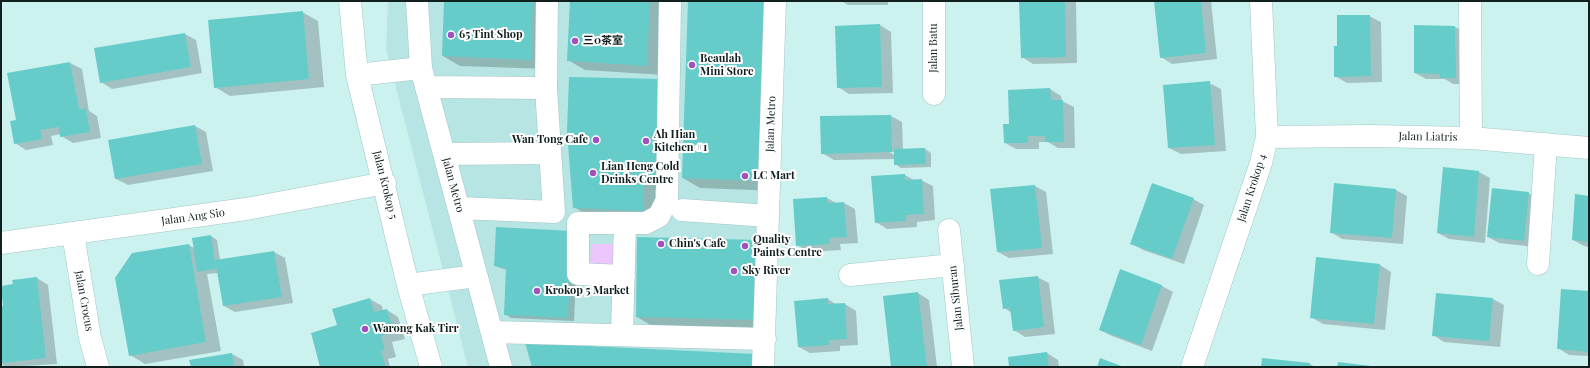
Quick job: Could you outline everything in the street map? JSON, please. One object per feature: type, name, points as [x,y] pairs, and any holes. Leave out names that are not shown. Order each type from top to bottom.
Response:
[{"type":"street","name":"Jalan Krokop 5","points":[[350,1],[365,74],[384,183],[417,284],[431,367]]},
{"type":"street","name":"Jalan Metro","points":[[417,1],[423,77],[501,367]]},
{"type":"street","points":[[459,208],[554,212],[546,88],[547,1]]},
{"type":"street","points":[[624,276],[578,274],[578,223],[646,223],[659,216],[667,200],[670,1]]},
{"type":"street","name":"Jalan Metro","points":[[763,367],[775,1]]},
{"type":"street","name":"Jalan Batu","points":[[934,1],[934,94]]},
{"type":"street","name":"Jalan Krokop 4","points":[[1192,367],[1261,163],[1267,137],[1261,1]]},
{"type":"street","points":[[1470,1],[1471,138]]},
{"type":"street","points":[[365,74],[395,71],[423,77],[546,88]]},
{"type":"street","name":"Jalan Liatris","points":[[1267,137],[1356,136],[1471,138],[1589,148]]},
{"type":"street","points":[[1538,264],[1546,144]]},
{"type":"street","points":[[444,154],[550,153]]},
{"type":"street","name":"Jalan Ang Sio","points":[[1,243],[246,209],[384,183]]},
{"type":"street","points":[[682,210],[768,216]]},
{"type":"street","points":[[622,334],[625,223]]},
{"type":"street","name":"Jalan Siburan","points":[[949,230],[963,367]]},
{"type":"street","name":"Jalan Crocus","points":[[72,234],[90,338],[98,367]]},
{"type":"street","points":[[850,275],[953,265]]},
{"type":"street","points":[[417,284],[476,276]]},
{"type":"street","points":[[492,332],[765,338]]},
{"type":"shaded area","points":[[388,1],[781,1],[768,367],[468,367],[386,49]]},
{"type":"shaded area","points":[[591,244],[615,244],[614,267],[590,266]]},
{"type":"building","points":[[444,1],[533,1],[531,60],[442,56]]},
{"type":"building","points":[[570,1],[650,1],[647,66],[567,61]]},
{"type":"building","points":[[688,1],[768,1],[761,181],[682,178]]},
{"type":"building","points":[[1019,1],[1065,1],[1066,57],[1021,58]]},
{"type":"building","points":[[1154,1],[1201,1],[1206,53],[1160,58]]},
{"type":"building","points":[[303,11],[309,79],[214,88],[208,20]]},
{"type":"building","points":[[1337,15],[1370,15],[1371,76],[1334,77],[1334,46],[1337,46]]},
{"type":"building","points":[[880,24],[882,87],[837,88],[835,26]]},
{"type":"building","points":[[1414,25],[1455,26],[1456,78],[1440,78],[1440,74],[1414,73]]},
{"type":"building","points":[[185,33],[191,67],[100,83],[94,48]]},
{"type":"building","points":[[70,62],[79,109],[86,108],[90,132],[60,137],[59,127],[40,130],[42,139],[14,144],[10,121],[16,120],[7,73]]},
{"type":"building","points":[[569,77],[662,79],[657,184],[644,184],[644,211],[573,208],[567,132]]},
{"type":"building","points":[[1210,81],[1215,145],[1168,148],[1163,85]]},
{"type":"building","points":[[1050,88],[1051,100],[1063,100],[1064,142],[1045,142],[1045,136],[1028,136],[1028,143],[1004,143],[1003,124],[1009,124],[1008,90]]},
{"type":"building","points":[[891,115],[892,152],[821,154],[820,116]]},
{"type":"building","points":[[195,125],[202,164],[115,179],[108,140]]},
{"type":"building","points":[[925,148],[926,164],[894,165],[894,149]]},
{"type":"building","points":[[1443,167],[1479,171],[1474,237],[1437,233]]},
{"type":"building","points":[[905,174],[905,180],[922,179],[924,214],[906,215],[906,221],[875,223],[871,176]]},
{"type":"building","points":[[1152,183],[1194,198],[1172,259],[1130,244]]},
{"type":"building","points":[[1334,183],[1396,189],[1392,238],[1330,233]]},
{"type":"building","points":[[1035,185],[1042,248],[997,252],[990,189]]},
{"type":"building","points":[[1492,188],[1529,192],[1524,241],[1487,237]]},
{"type":"building","points":[[1575,194],[1589,196],[1589,242],[1572,240]]},
{"type":"building","points":[[827,197],[828,203],[844,202],[847,237],[829,238],[830,244],[796,246],[793,199]]},
{"type":"building","name":"Krokop 5 Market","points":[[496,227],[572,231],[568,318],[504,315],[506,268],[494,266]]},
{"type":"building","points":[[211,235],[216,269],[197,272],[192,238]]},
{"type":"building","points":[[637,237],[759,240],[758,320],[636,317]]},
{"type":"building","points":[[189,244],[206,342],[129,356],[115,278],[132,253]]},
{"type":"building","points":[[274,251],[282,297],[223,306],[215,260]]},
{"type":"building","points":[[1316,257],[1380,264],[1374,324],[1310,318]]},
{"type":"building","points":[[1120,269],[1162,285],[1141,345],[1099,330]]},
{"type":"building","points":[[1038,276],[1044,327],[1013,331],[1010,308],[1003,309],[999,280]]},
{"type":"building","points":[[37,277],[46,358],[1,363],[1,306],[3,306],[1,286],[13,284],[12,280]]},
{"type":"building","points":[[1561,289],[1589,291],[1589,352],[1557,349]]},
{"type":"building","points":[[918,292],[927,367],[891,367],[883,296]]},
{"type":"building","points":[[1436,293],[1493,298],[1489,341],[1432,336]]},
{"type":"building","name":"Warong Kak Tirr","points":[[370,298],[374,312],[387,309],[394,332],[381,336],[385,350],[381,351],[386,367],[320,367],[311,333],[337,325],[332,309]]},
{"type":"building","points":[[828,298],[828,304],[845,303],[847,339],[829,340],[829,345],[798,347],[794,301]]},
{"type":"building","points":[[525,343],[755,354],[754,367],[532,367]]},
{"type":"building","points":[[1047,352],[1049,367],[1009,367],[1008,357]]},
{"type":"building","points":[[232,353],[234,367],[191,367],[189,360]]},
{"type":"building","points":[[1100,358],[1124,367],[1097,367]]},
{"type":"building","points":[[1262,358],[1310,363],[1310,367],[1261,367]]},
{"type":"building","points":[[1338,362],[1371,366],[1371,367],[1337,367]]},
{"type":"place","name":"65 Tint Shop","points":[[451,35]]},
{"type":"place","name":"三0茶室","points":[[575,41]]},
{"type":"place","name":"Beaulah Mini Store","points":[[692,65]]},
{"type":"place","name":"Wan Tong Cafe","points":[[596,140]]},
{"type":"place","name":"Ah Hian Kitchen #1","points":[[646,141]]},
{"type":"place","name":"Lian Heng Cold Drinks Centre","points":[[593,173]]},
{"type":"place","name":"LC Mart","points":[[745,176]]},
{"type":"place","name":"Chin's Cafe","points":[[661,244]]},
{"type":"place","name":"Quality Paints Centre","points":[[745,246]]},
{"type":"place","name":"Sky River","points":[[734,271]]},
{"type":"place","name":"Krokop 5 Market","points":[[537,291]]},
{"type":"place","name":"Warong Kak Tirr","points":[[365,329]]}]
